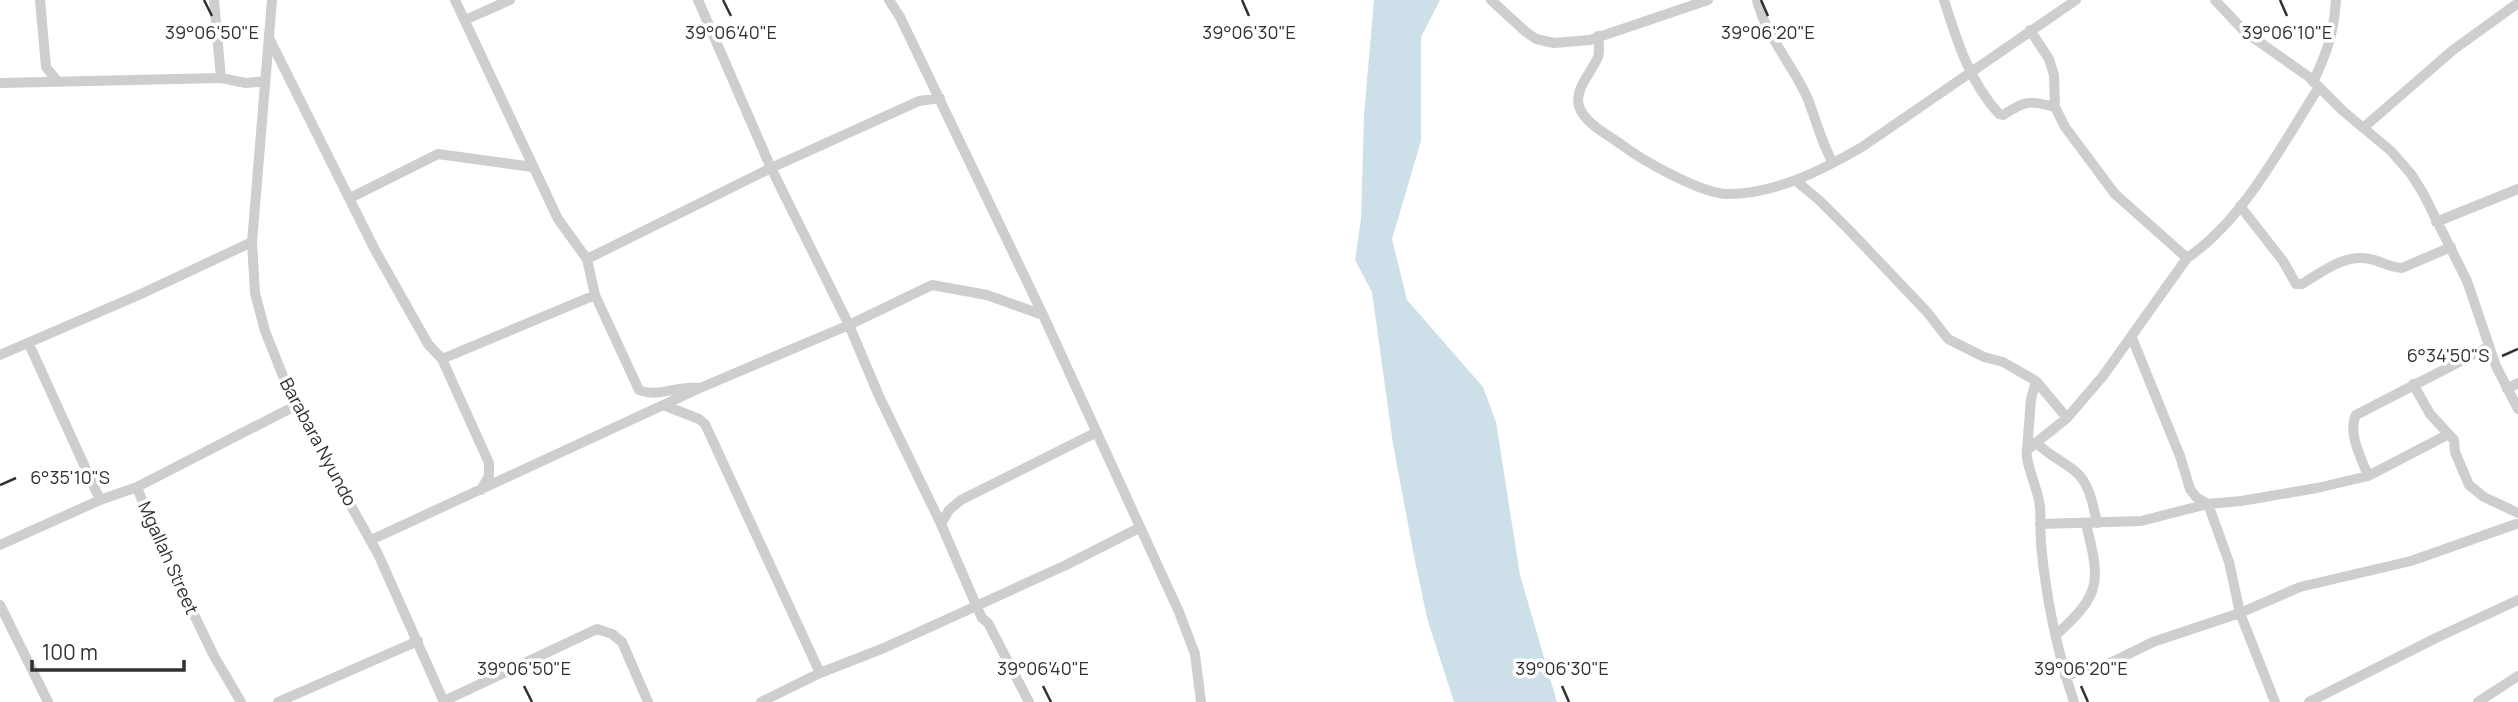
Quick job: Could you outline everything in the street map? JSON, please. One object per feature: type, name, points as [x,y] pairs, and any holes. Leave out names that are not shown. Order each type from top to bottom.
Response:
[{"type":"street","points":[[40,0],[46,66],[58,82]]},
{"type":"street","points":[[214,0],[221,78]]},
{"type":"street","name":"Barabara Nyundo","points":[[272,0],[252,242],[255,293],[261,319],[295,406],[370,540],[444,701]]},
{"type":"street","points":[[456,0],[558,219],[587,259],[596,295],[639,390],[650,393],[679,387],[700,388]]},
{"type":"street","points":[[465,20],[510,0]]},
{"type":"street","points":[[698,0],[771,168],[849,325],[879,396],[942,524],[976,605],[1029,702]]},
{"type":"street","points":[[889,0],[940,99],[1043,315],[1179,612],[1195,654],[1201,702]]},
{"type":"street","points":[[1491,0],[1536,39],[1554,43],[1572,43],[1598,36],[1708,0]]},
{"type":"street","points":[[1757,0],[1764,22],[1806,96],[1824,148],[1833,163]]},
{"type":"street","points":[[1944,0],[1969,72],[1999,114],[2003,115],[2014,106],[2025,102],[2055,107]]},
{"type":"street","points":[[1598,36],[1598,57],[1578,100],[1583,114],[1639,158],[1715,192],[1739,192],[1796,181],[1862,147],[2076,0]]},
{"type":"street","points":[[2215,0],[2245,32],[2316,85],[2363,128],[2392,150],[2411,174],[2451,247],[2474,300],[2488,347],[2518,409]]},
{"type":"street","points":[[2027,450],[2067,418],[2132,338],[2187,258],[2224,227],[2272,161],[2316,85],[2334,29],[2336,0]]},
{"type":"street","points":[[2363,128],[2453,50],[2518,2]]},
{"type":"street","points":[[2030,30],[2049,59],[2054,75],[2055,107],[2065,127],[2115,194],[2187,258]]},
{"type":"street","points":[[270,39],[375,250],[428,344],[442,359],[489,463],[489,477],[480,491]]},
{"type":"street","points":[[37,83],[46,66]]},
{"type":"street","points":[[0,83],[221,78],[246,83],[265,81]]},
{"type":"street","points":[[587,259],[771,168],[919,101],[940,99]]},
{"type":"street","points":[[350,198],[438,155],[533,167]]},
{"type":"street","points":[[1796,181],[1852,233],[1927,312],[1948,339],[1984,357],[2003,362],[2036,381],[2067,418]]},
{"type":"street","points":[[2436,222],[2518,189]]},
{"type":"street","points":[[2240,206],[2283,261],[2297,284],[2359,256],[2394,268],[2402,268],[2451,247]]},
{"type":"street","points":[[0,355],[252,242]]},
{"type":"street","points":[[370,540],[700,388],[849,325],[932,285],[987,295],[1043,315]]},
{"type":"street","points":[[442,359],[596,295]]},
{"type":"street","points":[[2132,338],[2180,456],[2190,489],[2196,497],[2208,504],[2229,562],[2240,613],[2276,702]]},
{"type":"street","points":[[29,344],[100,500]]},
{"type":"street","points":[[2368,476],[2351,423],[2356,415],[2488,347]]},
{"type":"street","points":[[2036,381],[2031,399],[2025,457],[2036,486],[2044,573],[2065,676],[2074,702]]},
{"type":"street","points":[[2507,389],[2518,383]]},
{"type":"street","points":[[2413,384],[2430,414],[2455,443],[2455,452],[2469,485],[2518,520]]},
{"type":"street","points":[[663,405],[705,424],[820,673]]},
{"type":"street","points":[[0,545],[100,500],[137,487],[295,406]]},
{"type":"street","points":[[942,524],[949,510],[961,500],[1097,432]]},
{"type":"street","points":[[2040,524],[2141,521],[2208,504],[2318,488],[2368,476],[2447,435]]},
{"type":"street","points":[[2036,442],[2044,452],[2080,476],[2094,508],[2097,523]]},
{"type":"street","name":"Mgallah Street","points":[[137,487],[155,534],[208,644],[241,702]]},
{"type":"street","points":[[2065,676],[2105,666],[2152,642],[2240,613],[2300,587],[2411,561],[2518,520]]},
{"type":"street","points":[[2056,635],[2075,618],[2095,587],[2094,565],[2086,524]]},
{"type":"street","points":[[761,702],[820,673],[884,648],[1064,566],[1139,528]]},
{"type":"street","points":[[2309,702],[2438,636],[2518,600]]},
{"type":"street","points":[[0,605],[48,702]]},
{"type":"street","points":[[444,701],[597,629],[612,634],[622,642],[648,702]]},
{"type":"street","points":[[278,702],[418,641]]},
{"type":"street","points":[[2478,702],[2518,676]]},
{"type":"shaded area","points":[[1374,0],[1440,0],[1421,37],[1421,141],[1392,239],[1407,300],[1483,387],[1496,422],[1520,575],[1557,702],[1454,702],[1427,618],[1393,444],[1372,292],[1355,260],[1361,219],[1364,115]]}]
